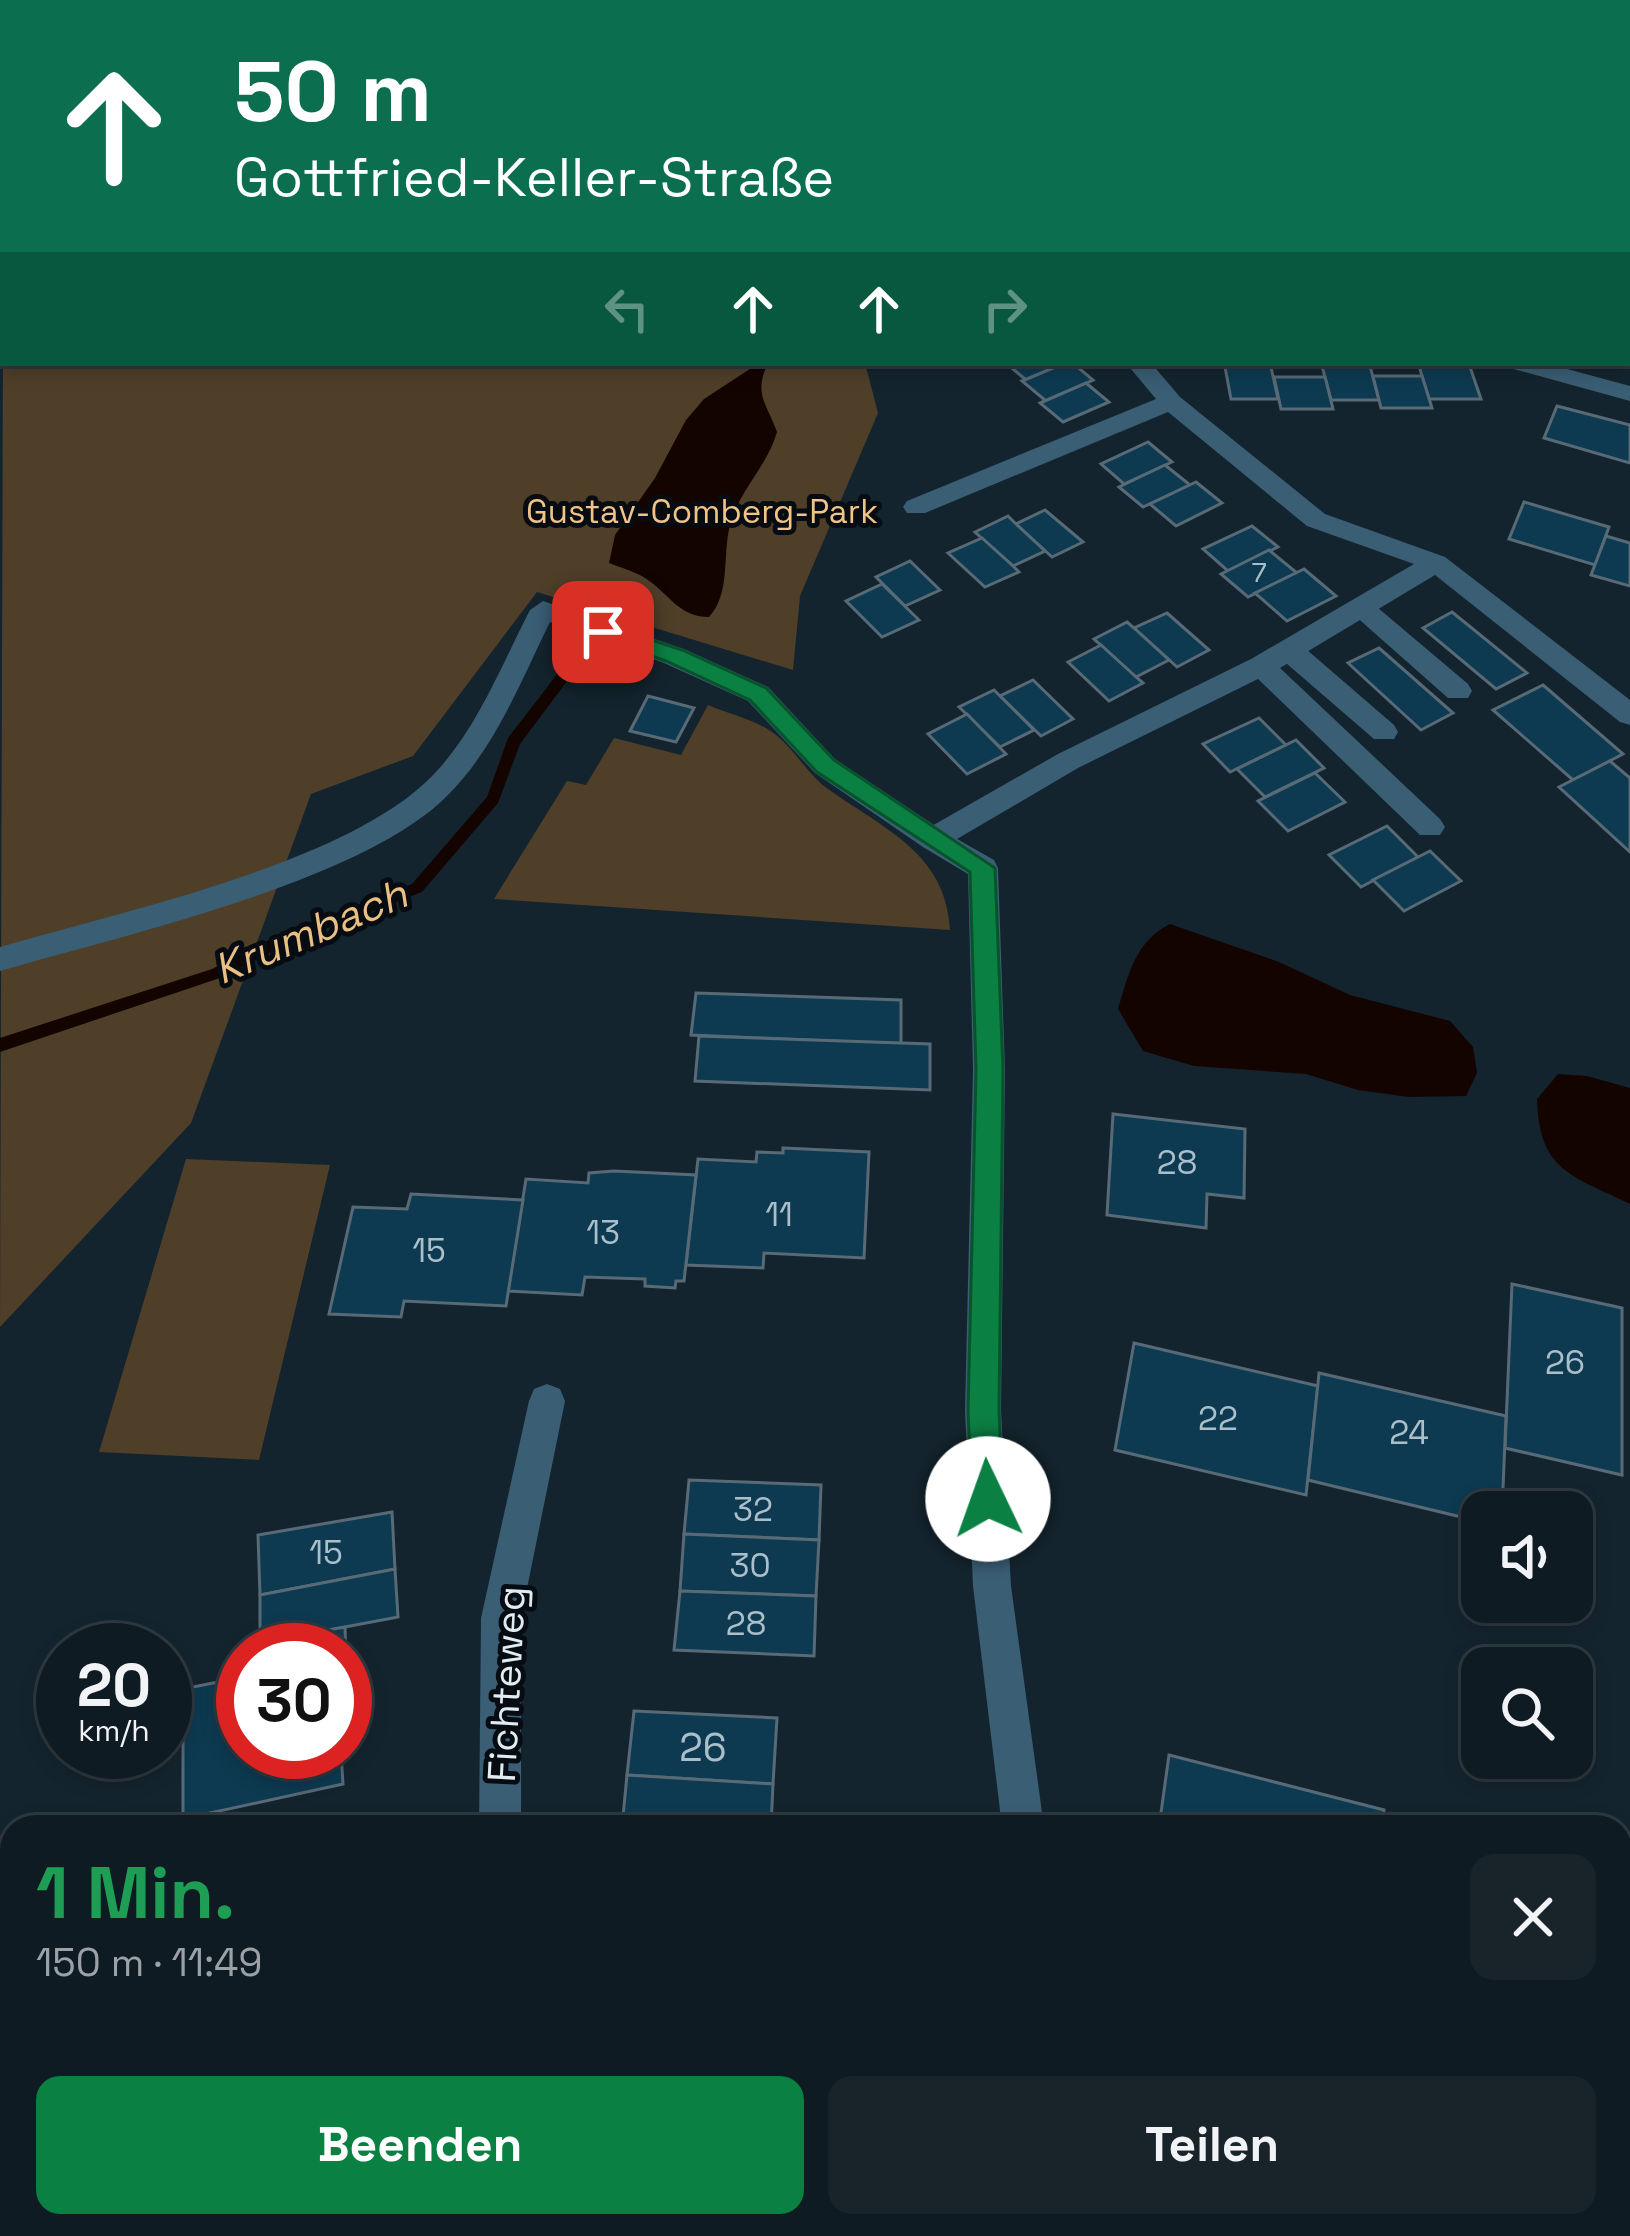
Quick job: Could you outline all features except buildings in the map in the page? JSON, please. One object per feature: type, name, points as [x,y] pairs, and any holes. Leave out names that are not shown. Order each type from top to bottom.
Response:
[{"type":"street","points":[[1141,366],[1171,401],[1316,520],[1436,563],[1630,716]]},
{"type":"street","points":[[1529,366],[1630,394]]},
{"type":"street","points":[[916,506],[1171,401]]},
{"type":"street","points":[[933,839],[1068,761],[1262,666],[1436,563]]},
{"type":"street","points":[[1362,608],[1458,692]]},
{"type":"street","points":[[0,958],[275,873],[374,832],[435,791],[483,723],[543,610],[674,656],[758,694],[825,766],[982,868],[989,1070],[983,1411],[992,1586],[1021,1815]]},
{"type":"street","points":[[1289,650],[1384,731]]},
{"type":"street","points":[[1262,666],[1430,826]]},
{"type":"street","name":"Fichteweg","points":[[500,1815],[501,1618],[547,1401]]},
{"type":"green space","name":"Gustav-Comberg-Park","points":[[3,366],[866,366],[878,413],[800,596],[793,670],[537,592],[413,756],[311,794],[191,1123],[0,1327]]},
{"type":"green space","points":[[708,705],[769,730],[821,783],[908,846],[937,881],[950,930],[494,899],[567,781],[586,785],[614,738],[681,755]]},
{"type":"green space","points":[[186,1159],[330,1165],[259,1460],[99,1452]]},
{"type":"shaded area","points":[[754,366],[767,366],[762,391],[777,432],[734,512],[720,597],[709,617],[681,609],[645,578],[609,563],[615,535],[704,399]]},
{"type":"shaded area","points":[[1170,924],[1279,962],[1350,995],[1450,1021],[1473,1047],[1477,1073],[1466,1096],[1409,1097],[1358,1090],[1306,1074],[1194,1066],[1143,1051],[1118,1009],[1141,949]]},
{"type":"shaded area","points":[[1558,1074],[1630,1088],[1630,1204],[1562,1168],[1544,1142],[1537,1099]]},
{"type":"waterway","name":"Krumbach","points":[[0,1045],[217,973],[286,938],[417,888],[493,799],[513,742],[580,654]]},
{"type":"route","points":[[603,632],[674,656],[758,694],[825,766],[982,868],[989,1070],[983,1411],[988,1499]]}]
